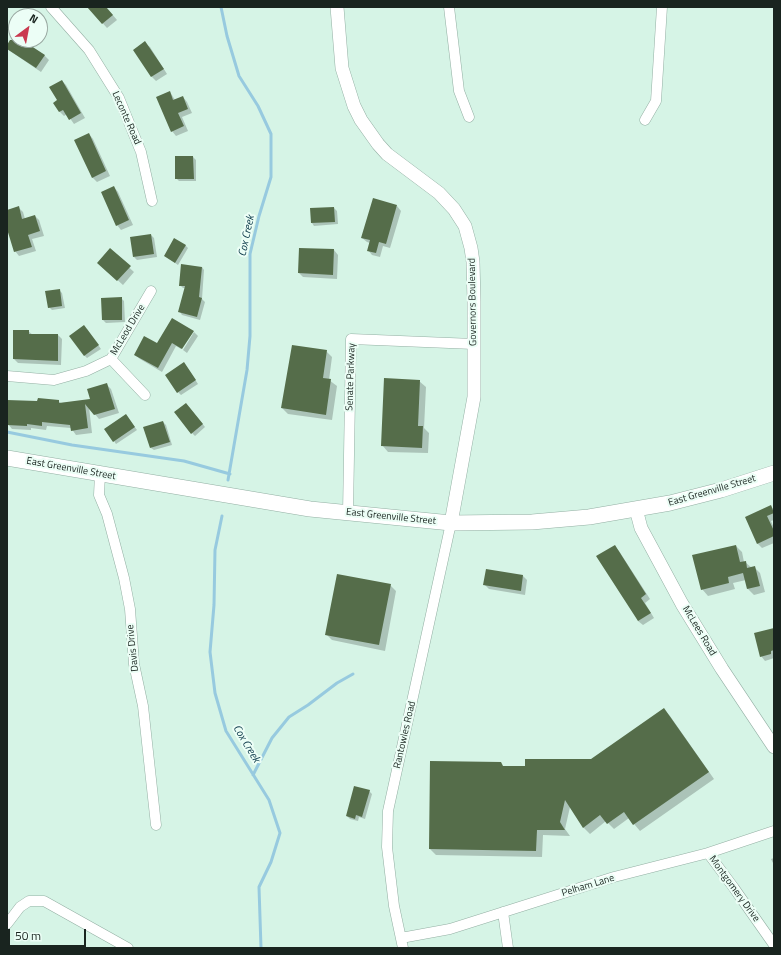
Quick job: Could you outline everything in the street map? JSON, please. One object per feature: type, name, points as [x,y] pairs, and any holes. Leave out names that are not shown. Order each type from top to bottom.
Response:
[{"type":"main road","name":"East Greenville Street","points":[[7,458],[310,509],[452,523],[532,522],[588,517],[670,503],[721,490],[774,473]]},
{"type":"street","name":"Leconte Road","points":[[51,7],[88,50],[119,98],[141,152],[152,200]]},
{"type":"street","name":"Governors Boulevard","points":[[337,7],[342,68],[354,106],[361,120],[387,154],[447,200],[465,226],[471,248],[473,262],[474,397],[452,523]]},
{"type":"street","points":[[449,7],[459,91],[469,117]]},
{"type":"street","points":[[645,120],[656,101],[662,7]]},
{"type":"street","name":"McLeod Drive","points":[[7,376],[54,380],[86,371],[111,358],[151,291]]},
{"type":"street","name":"Senate Parkway","points":[[348,513],[351,339],[474,344]]},
{"type":"street","points":[[111,358],[145,395]]},
{"type":"street","name":"Davis Drive","points":[[100,474],[99,495],[124,578],[130,609],[134,664],[143,706],[156,824]]},
{"type":"street","name":"McLees Road","points":[[636,509],[641,528],[682,604],[722,669],[774,748]]},
{"type":"street","name":"Rantowles Road","points":[[402,943],[394,906],[387,847],[388,811],[452,523]]},
{"type":"street","name":"Pelham Lane","points":[[402,943],[614,878],[708,853],[774,832]]},
{"type":"street","name":"Montgomery Drive","points":[[708,853],[774,945]]},
{"type":"street","points":[[7,924],[20,907],[29,901],[44,901],[128,948]]},
{"type":"street","points":[[503,912],[508,948]]},
{"type":"building","points":[[87,7],[106,7],[113,15],[102,24]]},
{"type":"building","points":[[145,41],[164,69],[151,77],[133,50]]},
{"type":"building","points":[[8,43],[8,48],[34,48],[45,55],[36,68],[7,49]]},
{"type":"building","points":[[62,80],[81,113],[69,120],[63,110],[59,112],[53,103],[57,100],[49,87]]},
{"type":"building","points":[[170,91],[173,100],[183,96],[188,109],[178,113],[184,126],[171,132],[156,97]]},
{"type":"building","points":[[89,133],[106,171],[92,178],[74,140]]},
{"type":"building","points":[[175,156],[193,156],[194,179],[175,179]]},
{"type":"building","points":[[114,186],[129,220],[116,226],[101,192]]},
{"type":"building","points":[[373,198],[397,205],[386,244],[379,242],[376,253],[367,251],[370,240],[361,238]]},
{"type":"building","points":[[19,206],[22,219],[35,215],[40,231],[28,235],[32,247],[14,252],[7,229],[7,210]]},
{"type":"building","points":[[334,207],[335,222],[311,223],[310,208]]},
{"type":"building","points":[[151,234],[154,254],[133,257],[130,237]]},
{"type":"building","points":[[174,238],[186,245],[175,263],[164,256]]},
{"type":"building","points":[[110,248],[131,266],[117,281],[97,263]]},
{"type":"building","points":[[299,248],[334,249],[333,275],[298,273]]},
{"type":"building","points":[[181,264],[202,267],[199,297],[202,298],[197,317],[178,312],[185,286],[179,286]]},
{"type":"building","points":[[60,289],[62,306],[48,308],[45,291]]},
{"type":"building","points":[[122,297],[122,320],[102,320],[101,298]]},
{"type":"building","points":[[172,318],[194,331],[182,349],[172,343],[158,368],[134,355],[144,336],[157,343]]},
{"type":"building","points":[[84,325],[99,345],[84,356],[69,336]]},
{"type":"building","points":[[13,330],[29,330],[29,334],[58,334],[58,361],[13,359]]},
{"type":"building","points":[[292,345],[327,350],[323,378],[331,379],[326,415],[281,408]]},
{"type":"building","points":[[184,362],[196,380],[177,393],[165,375]]},
{"type":"building","points":[[384,378],[420,380],[418,426],[423,426],[422,448],[381,446]]},
{"type":"building","points":[[107,383],[115,409],[94,415],[85,404],[88,428],[71,431],[70,425],[42,422],[42,426],[27,424],[27,426],[7,425],[7,400],[37,401],[38,398],[59,400],[59,403],[90,399],[87,389]]},
{"type":"building","points":[[186,403],[203,424],[191,434],[174,412]]},
{"type":"building","points":[[126,414],[135,427],[113,442],[104,429]]},
{"type":"building","points":[[163,421],[170,442],[150,448],[143,427]]},
{"type":"building","points":[[771,505],[774,513],[767,516],[774,531],[774,536],[757,544],[745,517]]},
{"type":"building","points":[[615,545],[646,594],[641,598],[651,613],[638,621],[596,556]]},
{"type":"building","points":[[736,545],[740,562],[746,561],[747,568],[755,566],[760,586],[747,589],[743,573],[728,577],[729,583],[701,590],[692,555]]},
{"type":"building","points":[[486,569],[523,575],[521,591],[483,585]]},
{"type":"building","points":[[337,574],[391,584],[379,645],[325,635]]},
{"type":"building","points":[[774,628],[774,650],[771,651],[771,654],[760,657],[754,633]]},
{"type":"building","points":[[664,708],[709,772],[633,825],[624,812],[607,824],[600,815],[583,828],[565,800],[560,822],[565,830],[537,830],[536,851],[429,849],[430,761],[501,762],[503,766],[525,766],[525,759],[591,759]]},
{"type":"building","points":[[354,786],[370,790],[362,817],[356,815],[355,819],[346,816]]},
{"type":"waterway","name":"Cox Creek","points":[[221,7],[227,36],[239,76],[258,106],[271,134],[271,177],[259,216],[250,254],[250,336],[247,370],[228,480]]},
{"type":"waterway","points":[[7,432],[72,445],[184,461],[230,474]]},
{"type":"waterway","name":"Cox Creek","points":[[222,516],[215,550],[214,605],[210,652],[215,693],[226,731],[269,800],[280,833],[271,862],[259,887],[261,948]]},
{"type":"waterway","points":[[253,775],[272,738],[289,717],[337,683],[353,674]]}]
